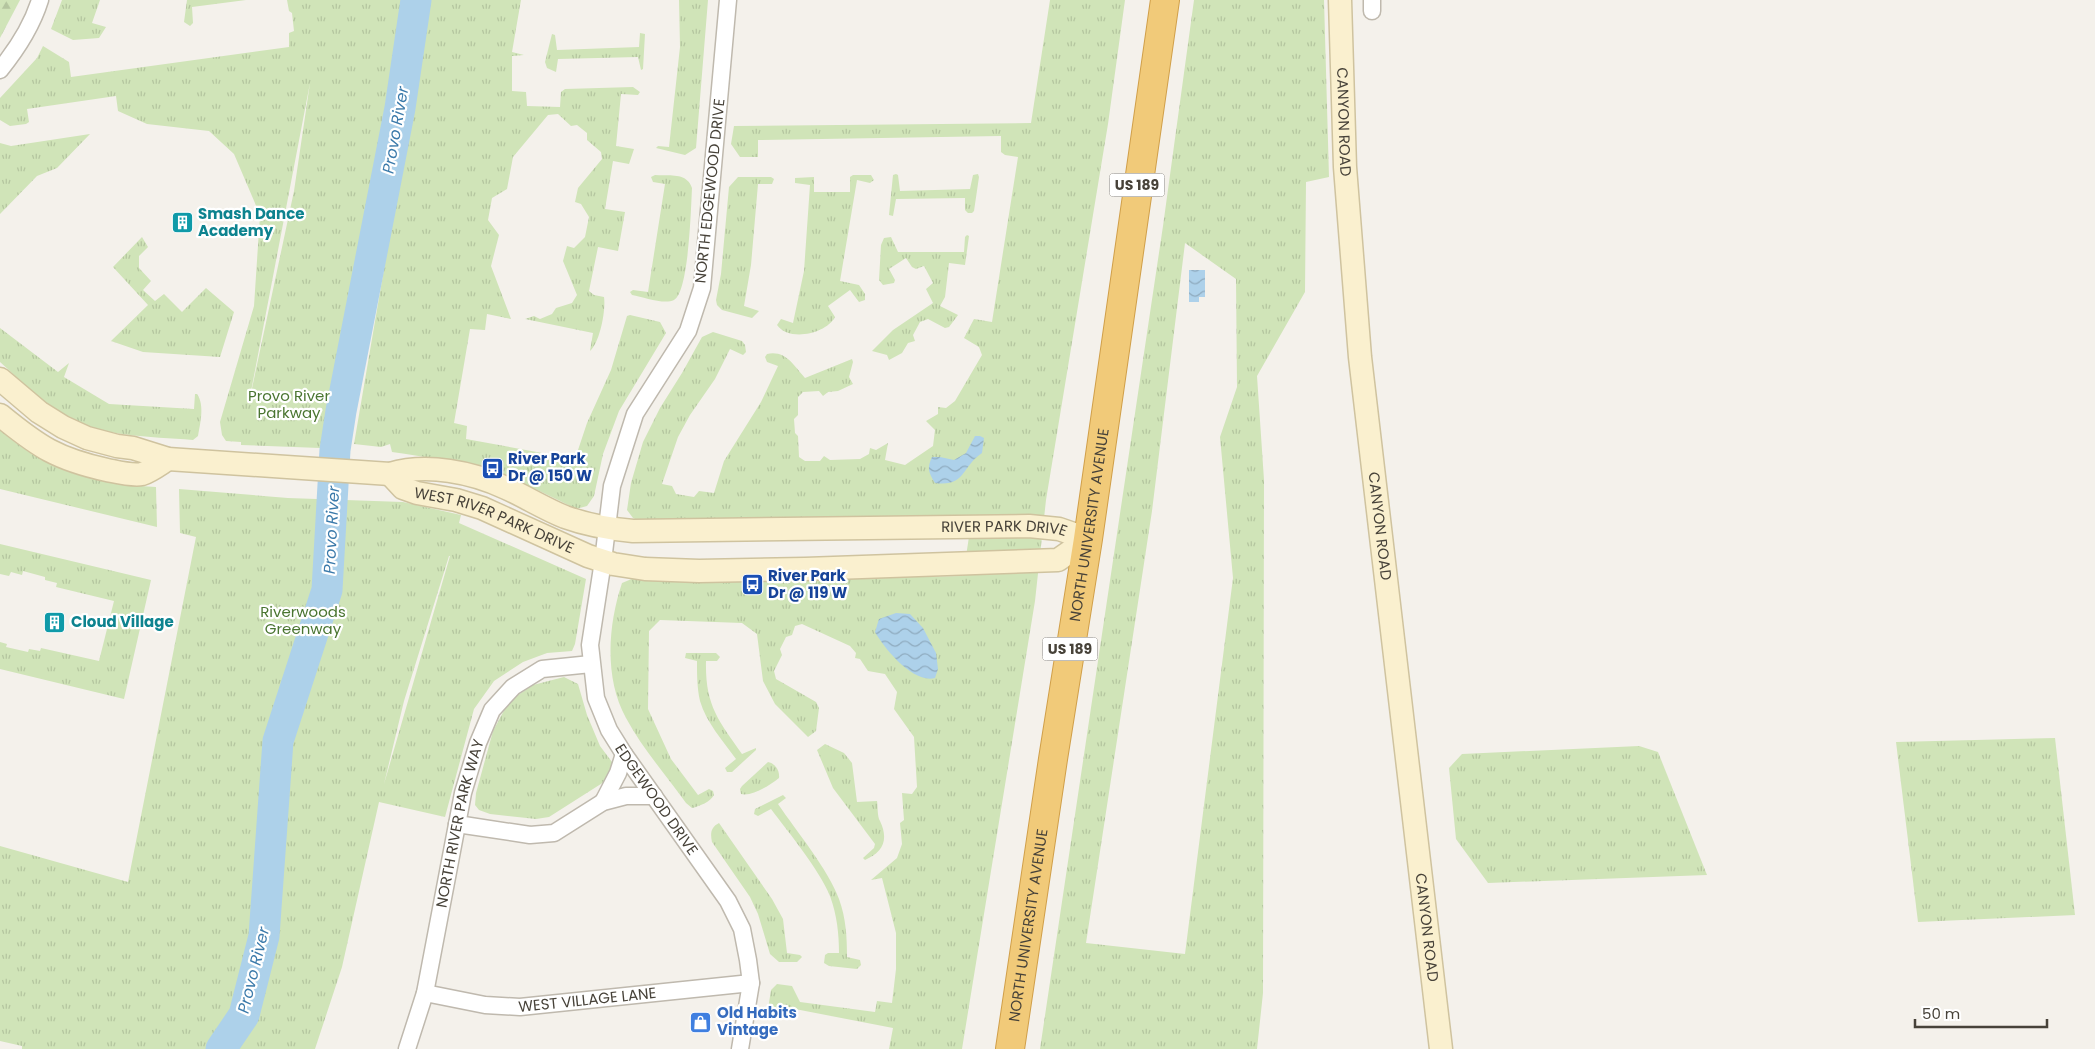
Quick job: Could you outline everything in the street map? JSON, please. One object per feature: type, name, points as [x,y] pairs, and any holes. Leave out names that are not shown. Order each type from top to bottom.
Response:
[{"type":"highway","name":"NORTH UNIVERSITY AVENUE","points":[[1010,1049],[1051,769],[1088,539],[1165,0]]},
{"type":"street","points":[[0,70],[16,50],[35,16],[40,0]]},
{"type":"street","name":"NORTH EDGEWOOD DRIVE","points":[[605,544],[612,486],[635,414],[688,331],[702,288],[728,0]]},
{"type":"street","name":"CANYON ROAD","points":[[1340,0],[1345,167],[1359,348],[1441,1049]]},
{"type":"street","name":"WEST RIVER PARK DRIVE","points":[[0,379],[39,412],[63,427],[87,438],[116,446],[132,448],[168,459],[390,474],[418,468],[471,476],[504,487],[566,517],[605,544],[588,556],[482,508],[403,488],[390,474]]},
{"type":"street","points":[[0,415],[34,443],[76,463],[114,472],[140,474],[157,467],[168,459]]},
{"type":"street","name":"RIVER PARK DRIVE","points":[[605,544],[633,532],[1029,526],[1059,529],[1088,539]]},
{"type":"street","name":"RIVER PARK DRIVE","points":[[605,544],[645,570],[699,571],[1058,560],[1088,539]]},
{"type":"street","name":"EDGEWOOD DRIVE","points":[[605,544],[592,626],[591,664],[596,698],[602,715],[624,754],[728,901],[735,914],[745,943],[751,983],[740,1049]]},
{"type":"street","name":"NORTH RIVER PARK WAY","points":[[407,1049],[425,993],[463,792],[475,752],[492,710],[512,687],[542,669],[591,664]]},
{"type":"street","points":[[604,802],[618,773],[624,754]]},
{"type":"street","points":[[457,824],[530,834],[554,833],[604,802],[626,796],[654,796]]},
{"type":"street","name":"WEST VILLAGE LANE","points":[[425,993],[485,1005],[520,1007],[751,983]]},
{"type":"green space","points":[[0,0],[20,0],[0,38]]},
{"type":"green space","points":[[62,0],[100,0],[92,23],[106,27],[99,38],[73,40],[51,29]]},
{"type":"green space","points":[[187,0],[246,0],[192,7],[193,23],[190,26],[184,22]]},
{"type":"green space","name":"Provo River Parkway","points":[[287,0],[402,0],[385,107],[320,448],[241,445],[241,442],[226,441],[222,435],[220,422],[254,306],[260,215],[234,154],[209,131],[147,124],[118,111],[116,96],[27,109],[29,122],[26,124],[10,126],[0,120],[0,98],[37,58],[43,46],[69,62],[71,77],[289,47],[289,33],[294,31],[292,13],[289,11]],"holes":[[[310,83],[294,191],[248,407]]]},
{"type":"green space","points":[[430,0],[521,0],[512,52],[524,55],[512,56],[512,91],[526,92],[527,106],[560,107],[561,92],[565,89],[633,87],[640,92],[638,95],[621,94],[616,146],[634,149],[629,164],[613,161],[605,209],[625,212],[618,251],[598,247],[589,291],[594,295],[604,297],[604,303],[602,326],[594,347],[590,351],[593,333],[525,319],[534,316],[540,319],[552,314],[556,308],[572,303],[577,295],[563,261],[567,246],[574,248],[585,237],[589,217],[581,204],[575,202],[578,188],[602,159],[601,152],[587,140],[587,133],[577,125],[571,126],[558,114],[548,115],[513,157],[507,189],[492,198],[488,220],[499,235],[491,266],[511,319],[487,314],[485,330],[470,329],[454,423],[467,426],[466,439],[575,459],[587,423],[611,370],[627,316],[630,315],[660,322],[666,333],[619,411],[603,454],[594,496],[587,506],[576,509],[523,484],[479,468],[392,452],[390,444],[381,447],[354,444]]},
{"type":"green space","points":[[679,0],[708,0],[696,148],[685,155],[656,148],[658,146],[669,147],[680,47]]},
{"type":"green space","points":[[1050,0],[1125,0],[1108,124],[1046,500],[1035,601],[962,1049],[889,1049],[893,1028],[795,1009],[792,1013],[768,1009],[771,990],[777,984],[792,986],[800,1002],[875,1012],[877,1001],[892,1003],[896,969],[896,933],[882,878],[871,880],[897,858],[902,844],[900,823],[904,820],[902,793],[912,794],[917,787],[914,737],[894,709],[897,692],[885,674],[868,671],[860,659],[855,658],[856,653],[850,646],[802,624],[795,626],[792,635],[786,637],[780,649],[782,655],[774,671],[776,679],[816,702],[819,708],[816,731],[808,737],[775,704],[763,681],[757,634],[742,623],[660,620],[649,631],[648,709],[671,759],[698,795],[709,789],[713,791],[714,795],[710,800],[692,808],[686,803],[654,761],[626,718],[614,686],[611,669],[611,634],[617,599],[622,583],[634,578],[691,581],[963,576],[972,517],[641,522],[633,518],[627,510],[631,483],[643,442],[660,408],[702,337],[713,332],[742,341],[746,352],[743,355],[730,349],[715,379],[690,415],[678,437],[662,484],[672,486],[676,494],[694,497],[699,491],[714,493],[724,461],[761,402],[778,366],[767,362],[765,357],[767,354],[779,354],[789,360],[805,378],[852,359],[849,377],[853,384],[838,391],[828,392],[823,396],[819,391],[803,392],[798,397],[798,415],[794,419],[795,433],[798,436],[799,457],[805,461],[820,461],[824,456],[830,460],[860,459],[869,454],[870,448],[876,450],[888,443],[885,460],[905,465],[933,446],[935,430],[926,421],[938,414],[938,407],[946,408],[955,401],[982,355],[979,347],[964,338],[974,319],[992,322],[1018,157],[1005,155],[1001,152],[1001,136],[758,140],[758,157],[740,157],[731,144],[734,126],[1031,123]]},
{"type":"green space","points":[[1194,0],[1324,0],[1329,177],[1306,182],[1305,292],[1257,376],[1264,480],[1263,993],[1257,1049],[1040,1049],[1163,226]],"holes":[[[1185,243],[1236,279],[1237,387],[1220,437],[1233,578],[1185,954],[1086,943],[1152,511]]]},
{"type":"green space","points":[[640,33],[645,34],[643,69],[641,70],[638,57],[558,59],[556,72],[547,68],[545,62],[552,34],[555,35],[557,50],[639,47]]},
{"type":"green space","points":[[90,134],[57,168],[37,176],[0,214],[0,143],[11,146]]},
{"type":"green space","points":[[978,174],[974,211],[968,213],[965,210],[965,198],[896,199],[893,216],[889,215],[893,175],[898,175],[900,191],[970,189],[973,175]]},
{"type":"green space","points":[[655,175],[682,177],[690,183],[692,188],[690,230],[683,282],[679,294],[674,300],[665,302],[632,295],[630,292],[633,290],[648,292],[665,184],[653,182],[651,177]]},
{"type":"green space","points":[[853,175],[871,175],[874,180],[870,183],[857,180],[840,281],[859,285],[865,294],[865,300],[859,302],[850,290],[828,306],[835,317],[824,328],[807,334],[790,333],[777,325],[781,319],[793,323],[804,271],[810,185],[795,183],[795,178],[814,177],[814,192],[850,192],[850,177]]},
{"type":"green space","points":[[738,177],[771,177],[774,179],[772,184],[758,184],[751,265],[744,306],[759,311],[752,318],[722,310],[717,305],[716,300],[721,274],[729,187]]},
{"type":"green space","points":[[969,236],[965,265],[949,263],[945,297],[940,306],[958,315],[949,327],[945,328],[928,319],[920,322],[913,335],[915,341],[908,343],[902,353],[889,360],[887,355],[872,351],[893,330],[933,303],[926,289],[933,283],[924,266],[916,269],[912,267],[906,258],[889,269],[895,280],[894,283],[883,285],[879,280],[881,245],[884,238],[891,237],[898,252],[964,252],[965,237]]},
{"type":"green space","points":[[142,237],[148,247],[139,256],[139,268],[151,281],[143,290],[155,301],[164,294],[182,312],[206,288],[234,312],[220,357],[143,352],[111,341],[148,305],[113,267]]},
{"type":"green space","points":[[0,328],[58,372],[69,363],[64,377],[109,404],[194,409],[195,394],[197,394],[201,404],[198,436],[193,440],[109,432],[77,422],[62,414],[38,397],[0,362]]},
{"type":"green space","points":[[0,430],[18,445],[36,456],[54,466],[73,473],[92,479],[156,487],[157,527],[0,489]]},
{"type":"green space","name":"Riverwoods Greenway","points":[[179,489],[288,498],[403,502],[461,515],[459,523],[586,579],[575,644],[572,651],[547,653],[523,662],[494,681],[474,709],[445,817],[379,802],[342,967],[315,1049],[22,1049],[22,1046],[0,1041],[0,846],[128,882],[196,537],[180,533]],"holes":[[[450,556],[384,784],[404,701]]]},
{"type":"green space","points":[[0,544],[151,580],[124,699],[0,669],[0,642],[7,644],[6,647],[28,652],[29,649],[40,651],[41,648],[99,661],[114,601],[56,587],[57,583],[45,580],[45,577],[23,571],[22,575],[11,572],[9,576],[0,574]]},
{"type":"green space","points":[[686,653],[716,653],[720,657],[717,661],[706,661],[706,676],[711,701],[720,721],[742,754],[756,748],[732,772],[727,772],[725,768],[736,759],[706,716],[698,691],[697,661],[685,658]]},
{"type":"green space","points":[[564,677],[578,684],[587,715],[600,746],[612,762],[612,770],[604,782],[549,817],[536,819],[490,814],[479,810],[475,805],[476,793],[493,731],[509,701],[533,685]]},
{"type":"green space","points":[[2055,738],[2075,915],[1918,922],[1896,742]]},
{"type":"green space","points":[[825,744],[844,753],[852,763],[857,802],[877,801],[878,816],[884,834],[883,845],[876,853],[865,860],[863,858],[874,848],[875,844],[833,788],[817,750]]},
{"type":"green space","points":[[1639,746],[1658,752],[1707,875],[1488,883],[1456,839],[1449,768],[1462,754]]},
{"type":"green space","points":[[768,762],[776,768],[779,778],[755,792],[741,794],[740,789],[742,786]]},
{"type":"green space","points":[[783,795],[786,798],[778,804],[820,863],[834,887],[846,928],[847,957],[860,960],[861,965],[857,969],[829,966],[824,963],[825,955],[828,953],[839,953],[837,924],[830,896],[825,885],[795,840],[771,809],[758,816],[754,814],[755,809]]},
{"type":"green space","points":[[719,823],[772,899],[783,919],[787,953],[802,957],[797,962],[779,962],[770,954],[758,914],[750,897],[712,842],[712,831],[714,826]]},
{"type":"water","points":[[1189,270],[1205,270],[1205,297],[1199,297],[1199,302],[1189,302]]},
{"type":"water","points":[[975,436],[984,438],[982,453],[975,458],[958,479],[952,482],[935,483],[929,470],[932,457],[954,460],[966,453]]},
{"type":"water","points":[[896,613],[910,614],[923,628],[936,653],[938,669],[935,678],[918,676],[909,670],[892,655],[875,632],[879,619]]},
{"type":"waterway","name":"Provo River","points":[[221,1049],[244,1015],[264,936],[278,741],[327,590],[335,450],[400,108],[416,0]]},
{"type":"place","name":"Smash Dance Academy","points":[[182,223]]},
{"type":"place","name":"River Park Dr @ 150 W","points":[[492,468]]},
{"type":"place","name":"River Park Dr @ 119 W","points":[[752,585]]},
{"type":"place","name":"Cloud Village","points":[[55,622]]},
{"type":"place","name":"Old Habits Vintage","points":[[701,1022]]}]
